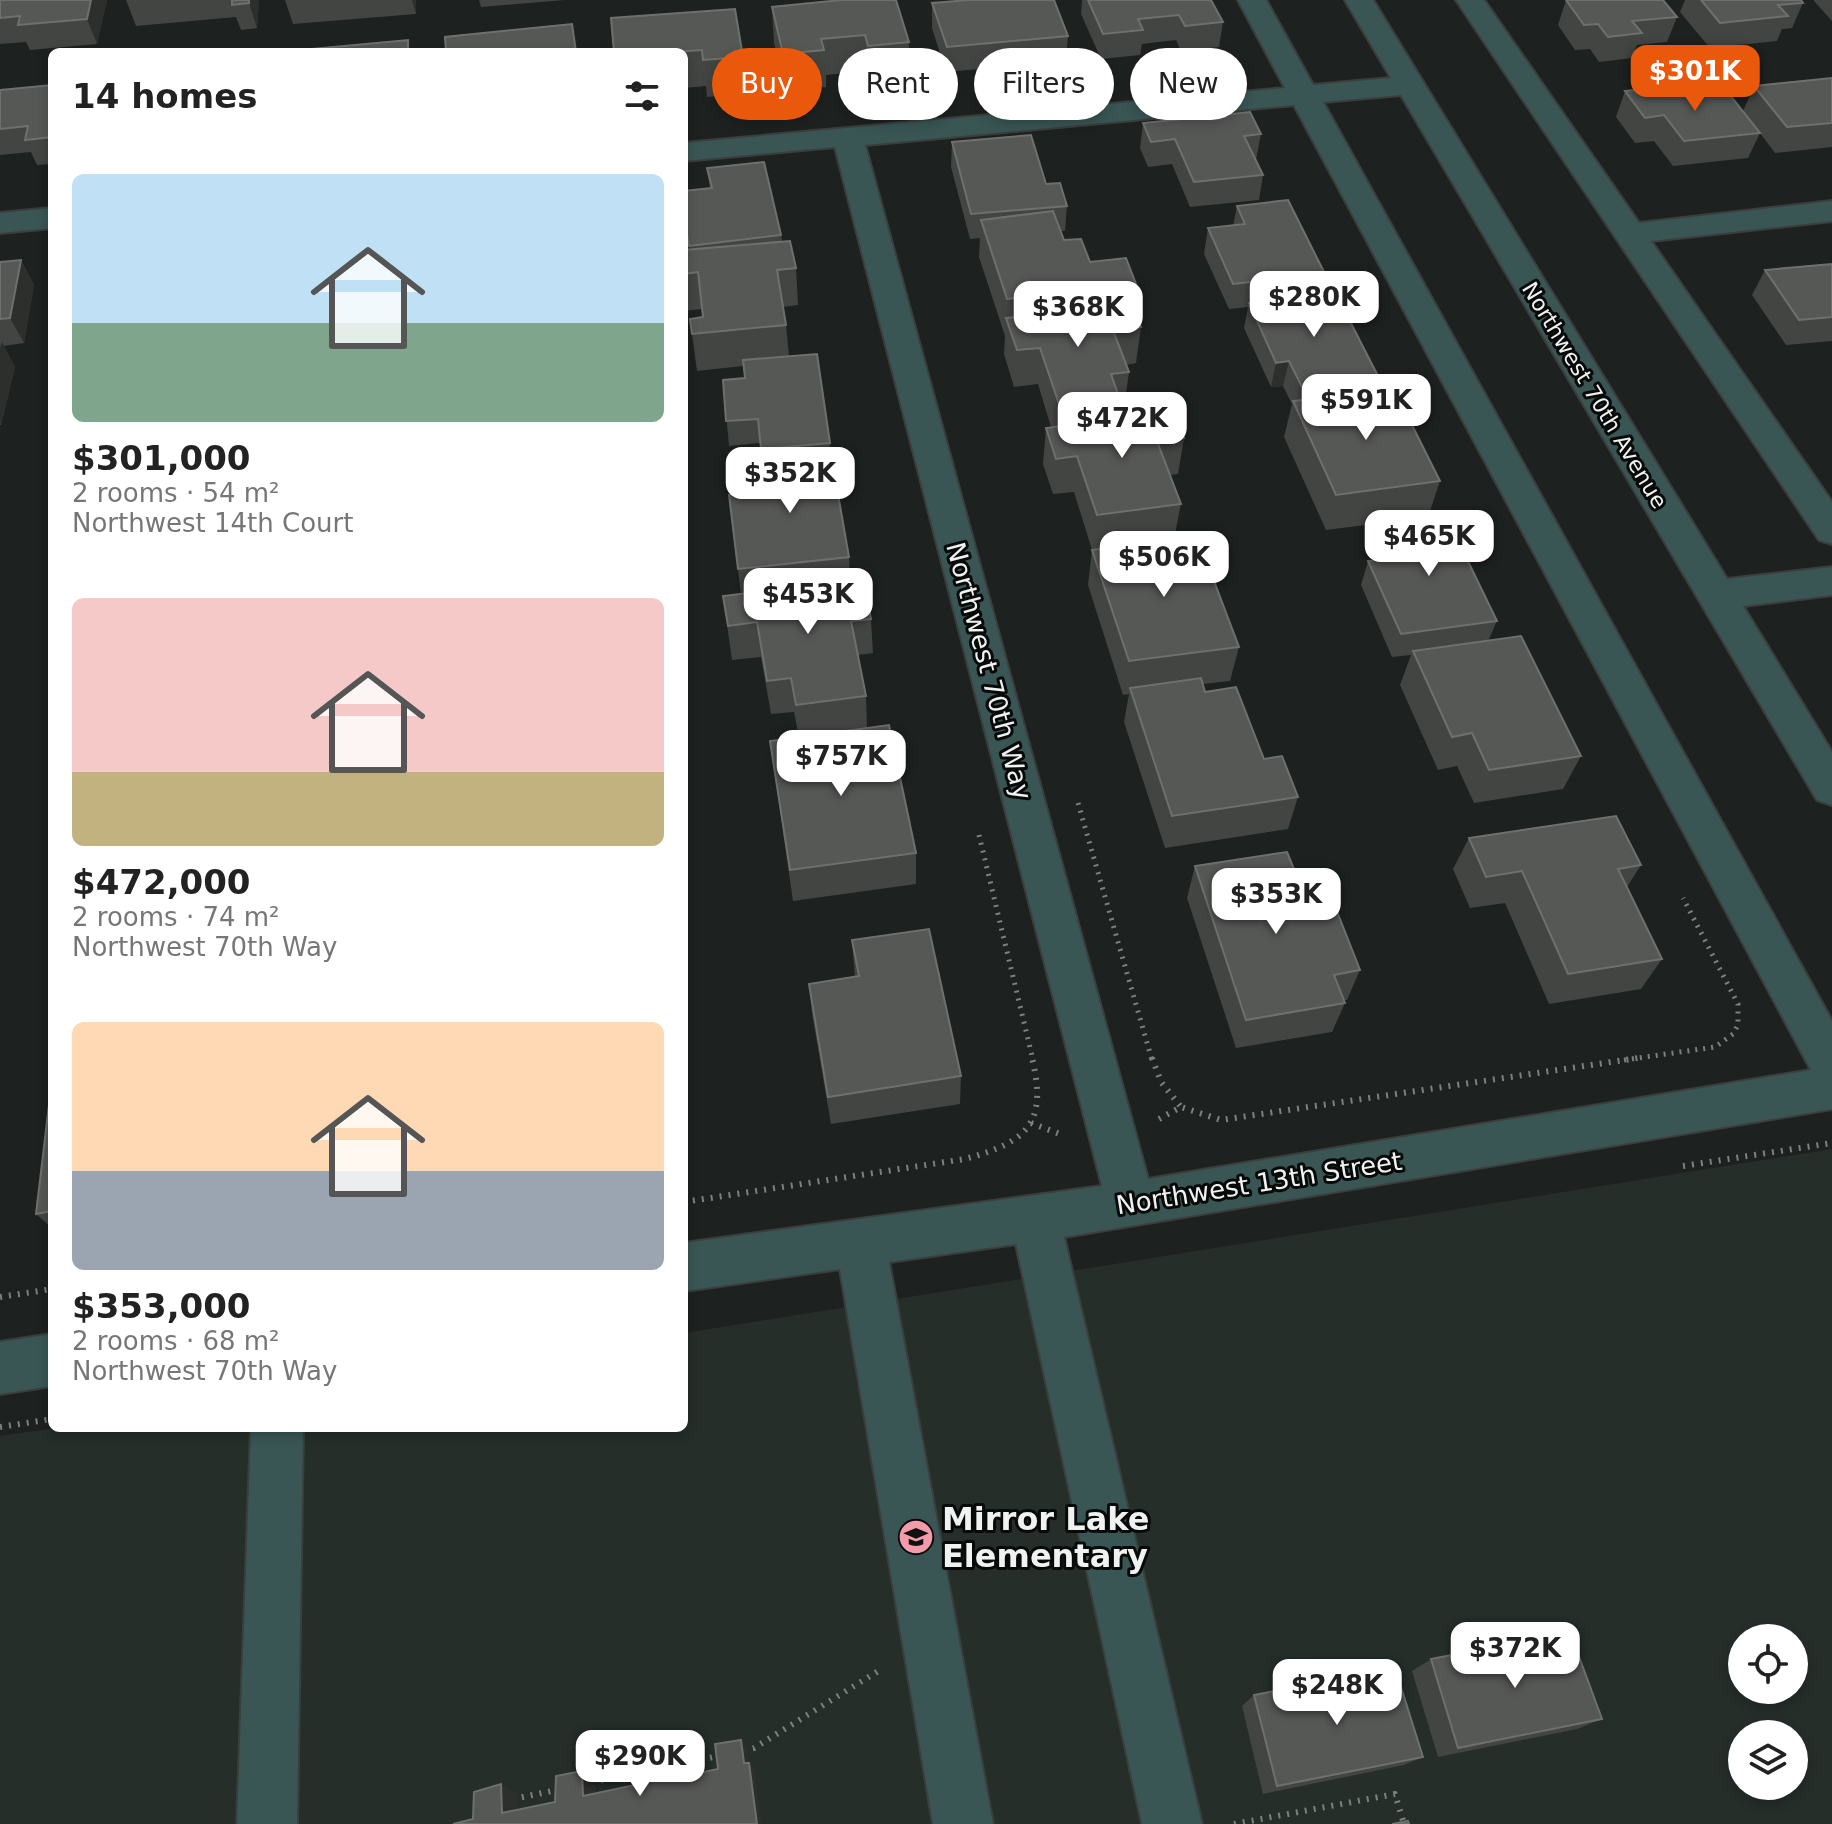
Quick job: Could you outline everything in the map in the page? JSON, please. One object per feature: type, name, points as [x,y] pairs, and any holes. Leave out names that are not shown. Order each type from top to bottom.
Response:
[{"type":"street","points":[[1252,0],[1832,1065]]},
{"type":"street","name":"Northwest 70th Avenue","points":[[1359,0],[1832,788]]},
{"type":"street","points":[[1470,0],[1832,531]]},
{"type":"street","points":[[688,152],[1410,85]]},
{"type":"street","name":"Northwest 70th Way","points":[[847,136],[1131,1205]]},
{"type":"street","points":[[1629,234],[1832,211]]},
{"type":"street","points":[[0,223],[48,218]]},
{"type":"street","points":[[1714,595],[1832,581]]},
{"type":"street","name":"Northwest 13th Street","points":[[688,1266],[1131,1205],[1832,1088]]},
{"type":"street","points":[[1035,1218],[1172,1824]]},
{"type":"street","points":[[860,1242],[963,1824]]},
{"type":"street","points":[[0,1368],[48,1361]]},
{"type":"street","points":[[267,1824],[277,1432]]},
{"type":"path","points":[[688,1201],[965,1159],[997,1151],[1014,1141],[1031,1123],[1038,1113],[1040,1091],[978,828]]},
{"type":"path","points":[[1031,1123],[1070,1138],[1148,1125],[1181,1107],[1221,1120],[1715,1047],[1734,1037],[1741,1023],[1738,1004],[1679,890]]},
{"type":"path","points":[[1675,1167],[1832,1143]]},
{"type":"path","points":[[0,1297],[48,1290]]},
{"type":"path","points":[[0,1427],[48,1420]]},
{"type":"path","points":[[660,1768],[754,1748],[885,1667]]},
{"type":"path","points":[[583,1784],[645,1771]]},
{"type":"path","points":[[505,1800],[568,1787]]},
{"type":"path","points":[[1234,1824],[1395,1794],[1404,1824]]},
{"type":"shaded area","name":"Mirror Lake Elementary","points":[[1832,1149],[1832,1824],[0,1824],[0,1436],[48,1429],[48,1432],[688,1432],[688,1332]]},
{"type":"building","points":[[0,0],[91,0],[87,19],[18,25],[20,16],[0,18]]},
{"type":"building","points":[[232,0],[249,0],[249,3],[232,5]]},
{"type":"building","points":[[841,0],[896,0],[909,42],[868,46],[865,35],[821,39],[824,50],[782,48],[772,7]]},
{"type":"building","points":[[1054,0],[1068,36],[947,47],[932,3]]},
{"type":"building","points":[[1088,0],[1211,0],[1223,22],[1185,26],[1179,15],[1138,19],[1143,30],[1103,34]]},
{"type":"building","points":[[1566,0],[1663,0],[1677,17],[1632,21],[1642,33],[1608,37],[1598,24],[1584,25]]},
{"type":"building","points":[[1701,0],[1801,0],[1803,3],[1778,5],[1788,16],[1720,23]]},
{"type":"building","points":[[735,9],[742,48],[712,48],[712,59],[703,60],[702,50],[688,51],[688,48],[614,48],[611,18]]},
{"type":"building","points":[[572,24],[575,48],[446,48],[445,37]]},
{"type":"building","points":[[408,40],[408,48],[322,48]]},
{"type":"building","points":[[1832,78],[1832,123],[1787,127],[1754,86]]},
{"type":"building","points":[[48,85],[48,137],[25,140],[28,126],[0,129],[0,90]]},
{"type":"building","points":[[1671,86],[1677,95],[1726,90],[1760,133],[1684,141],[1664,115],[1645,118],[1625,91]]},
{"type":"building","points":[[1247,112],[1250,112],[1261,134],[1244,136],[1263,175],[1194,182],[1175,139],[1151,142],[1143,123],[1247,120]]},
{"type":"building","points":[[1031,135],[1046,184],[1060,183],[1067,206],[971,214],[952,142]]},
{"type":"building","points":[[764,162],[781,235],[689,246],[688,191],[712,188],[707,168]]},
{"type":"building","points":[[1288,200],[1325,274],[1233,284],[1208,228],[1245,224],[1237,206]]},
{"type":"building","points":[[1053,211],[1064,240],[1081,239],[1090,262],[1126,258],[1136,284],[1007,299],[981,220]]},
{"type":"building","points":[[790,241],[796,268],[777,270],[786,325],[692,334],[690,319],[703,317],[698,272],[688,273],[688,250]]},
{"type":"building","points":[[21,260],[10,318],[0,319],[0,262]]},
{"type":"building","points":[[1832,264],[1832,317],[1799,320],[1765,270]]},
{"type":"building","points":[[1335,292],[1379,378],[1302,387],[1289,361],[1276,363],[1249,303]]},
{"type":"building","points":[[1132,304],[1141,327],[1113,330],[1129,372],[1111,374],[1119,397],[1059,404],[1040,348],[1017,350],[1006,318]]},
{"type":"building","points":[[817,354],[830,443],[761,449],[758,419],[726,421],[723,380],[745,378],[743,360]]},
{"type":"building","points":[[1394,389],[1440,481],[1336,495],[1293,401]]},
{"type":"building","points":[[1173,412],[1184,438],[1157,441],[1181,504],[1097,515],[1077,456],[1056,459],[1046,428]]},
{"type":"building","points":[[831,454],[849,557],[738,569],[729,495],[766,491],[761,462]]},
{"type":"building","points":[[1446,516],[1497,621],[1401,634],[1368,561],[1394,558],[1378,524]]},
{"type":"building","points":[[1197,536],[1239,647],[1129,661],[1092,550]]},
{"type":"building","points":[[863,579],[871,619],[851,621],[866,696],[796,705],[791,678],[767,681],[757,622],[728,626],[723,596]]},
{"type":"building","points":[[1521,636],[1581,756],[1489,770],[1472,733],[1452,737],[1413,651]]},
{"type":"building","points":[[1201,678],[1205,692],[1236,687],[1264,759],[1282,756],[1298,797],[1172,816],[1130,688]]},
{"type":"building","points":[[889,725],[916,853],[790,870],[770,741]]},
{"type":"building","points":[[1616,816],[1641,865],[1618,869],[1662,959],[1568,974],[1522,871],[1486,877],[1469,838]]},
{"type":"building","points":[[1287,852],[1304,894],[1329,891],[1360,970],[1334,975],[1345,1003],[1246,1020],[1195,866]]},
{"type":"building","points":[[929,929],[961,1076],[828,1097],[809,984],[859,976],[852,940]]},
{"type":"building","points":[[48,1113],[48,1212],[36,1214]]},
{"type":"building","points":[[1570,1632],[1602,1719],[1458,1748],[1431,1659]]},
{"type":"building","points":[[1395,1668],[1423,1757],[1277,1786],[1254,1695]]},
{"type":"building","points":[[741,1740],[744,1763],[749,1763],[757,1824],[453,1824],[473,1819],[474,1792],[501,1784],[502,1813],[555,1802],[556,1776],[582,1771],[583,1796],[635,1785],[635,1761],[662,1756],[664,1780],[718,1769],[715,1744]]},
{"type":"place","name":"Mirror Lake Elementary","points":[[916,1537]]}]
